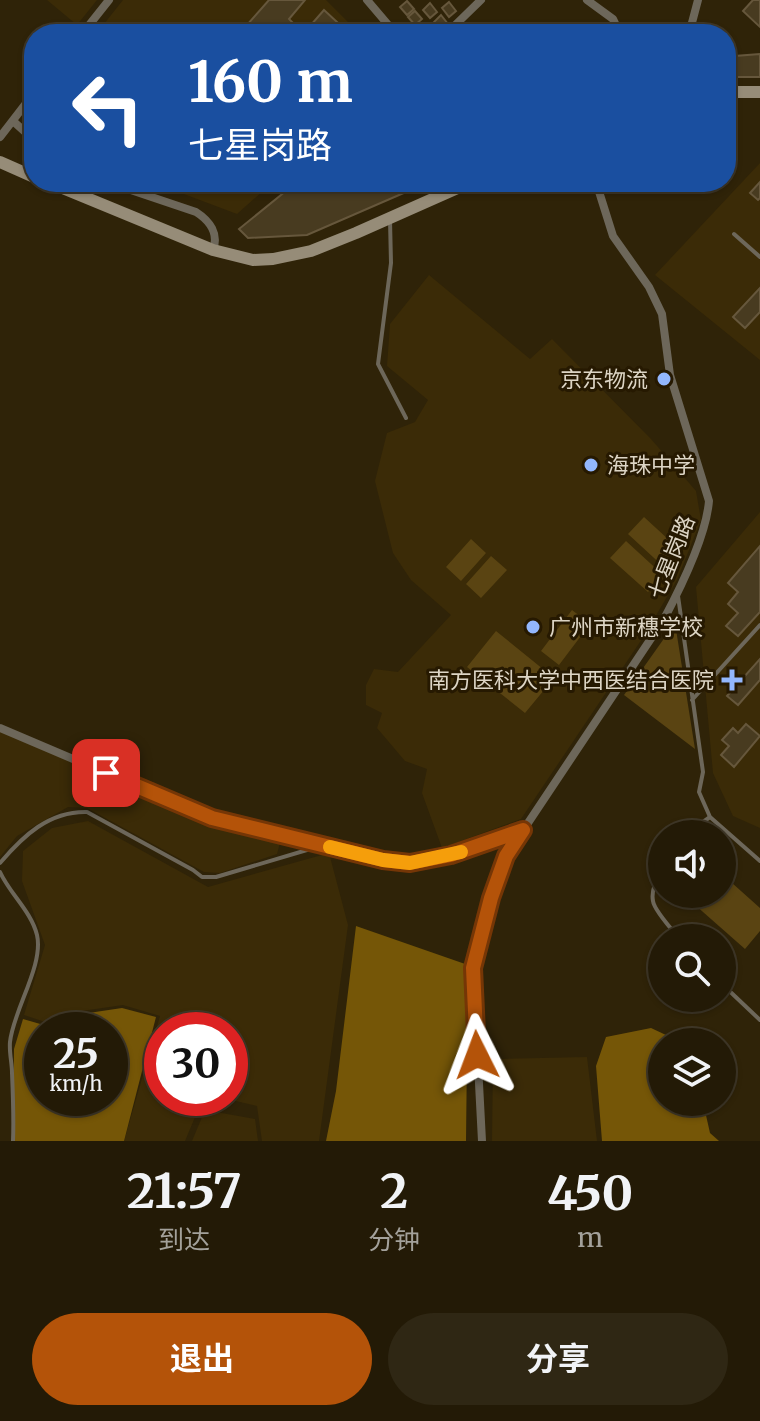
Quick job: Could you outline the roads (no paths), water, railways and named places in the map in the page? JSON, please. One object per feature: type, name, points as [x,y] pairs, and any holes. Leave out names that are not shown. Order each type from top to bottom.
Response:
[{"type":"main road","points":[[736,92],[760,92]]},
{"type":"main road","points":[[0,162],[24,173]]},
{"type":"main road","points":[[72,192],[213,250],[245,259],[273,259],[311,251],[390,218],[440,192]]},
{"type":"street","points":[[90,24],[109,0]]},
{"type":"street","points":[[367,0],[387,24]]},
{"type":"street","points":[[456,24],[481,0]]},
{"type":"street","points":[[587,0],[615,24]]},
{"type":"street","points":[[692,24],[698,0]]},
{"type":"street","points":[[0,137],[24,106]]},
{"type":"street","points":[[13,121],[24,131]]},
{"type":"street","points":[[137,192],[203,217],[215,234],[213,250]]},
{"type":"street","name":"七星岗路","points":[[482,1141],[473,968],[491,898],[506,856],[664,619],[708,519],[709,501],[670,375],[662,314],[649,287],[613,236],[599,192]]},
{"type":"street","points":[[0,728],[212,818],[383,860],[410,863],[451,855],[523,830]]},
{"type":"lane","points":[[390,218],[391,263],[378,364],[406,418]]},
{"type":"lane","points":[[734,234],[760,257]]},
{"type":"lane","points":[[677,594],[703,772],[699,792],[710,817],[760,861]]},
{"type":"lane","points":[[692,700],[760,625]]},
{"type":"lane","points":[[0,863],[19,841],[41,823],[76,811],[87,812],[202,877],[216,877],[323,845]]},
{"type":"lane","points":[[706,820],[710,817]]},
{"type":"lane","points":[[0,872],[6,886],[33,923],[38,938],[36,957],[10,1041],[13,1141]]},
{"type":"lane","points":[[736,997],[760,1020]]},
{"type":"place","name":"京东物流","points":[[664,379]]},
{"type":"place","name":"海珠中学","points":[[591,465]]},
{"type":"place","name":"广州市新穗学校","points":[[533,627]]},
{"type":"place","name":"南方医科大学中西医结合医院","points":[[732,680]]}]
